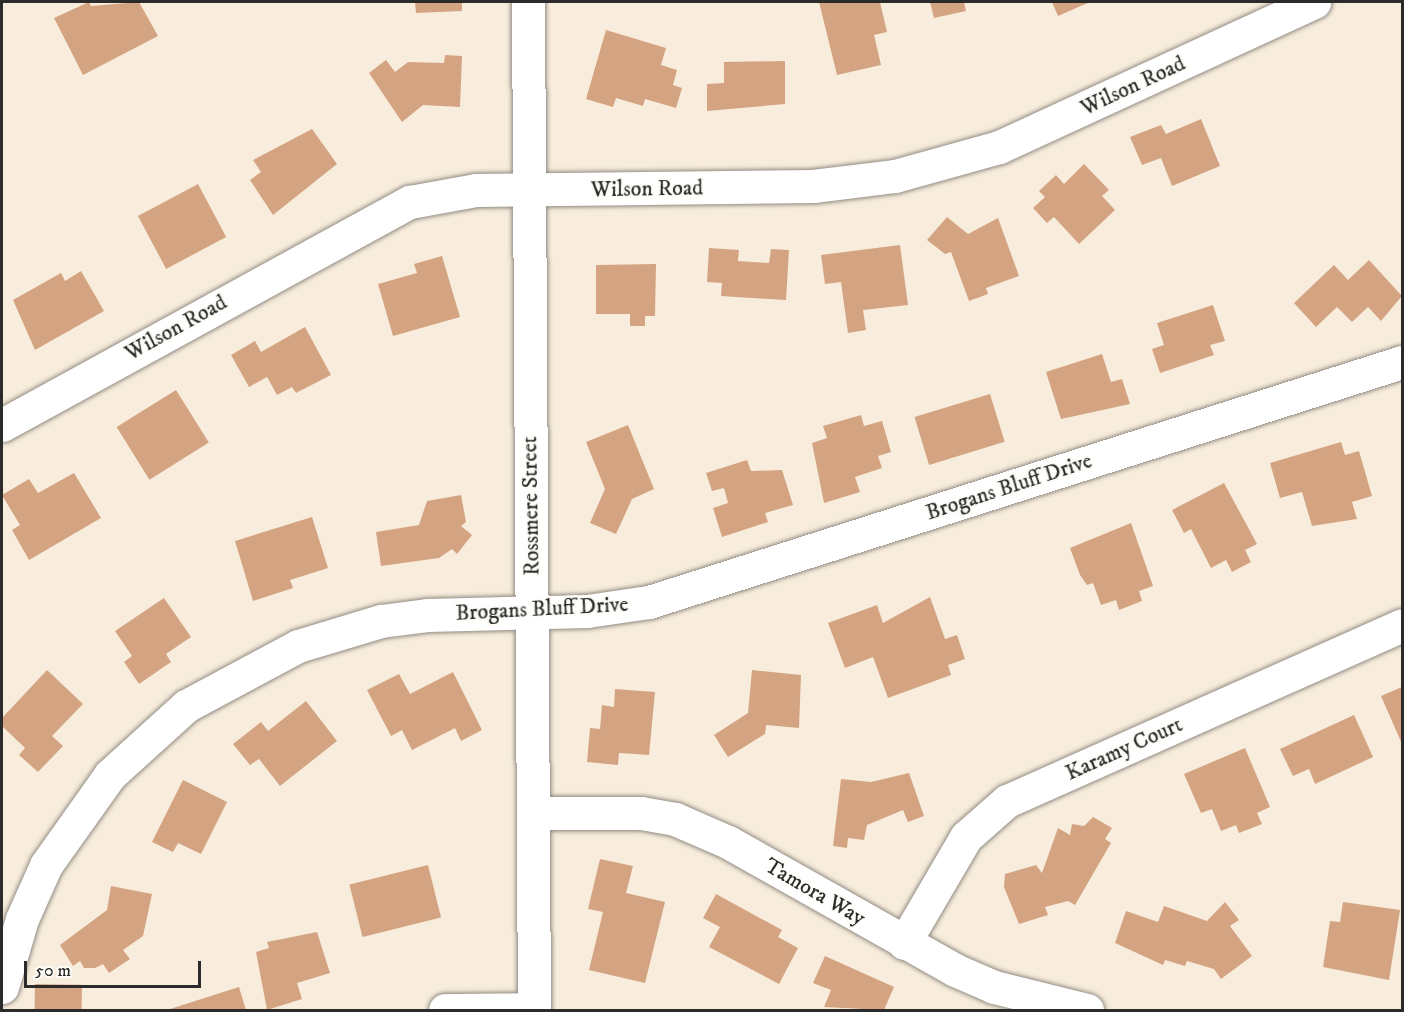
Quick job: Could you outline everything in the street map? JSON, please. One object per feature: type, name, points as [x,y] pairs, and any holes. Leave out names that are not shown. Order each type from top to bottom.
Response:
[{"type":"street","name":"Rossmere Street","points":[[528,2],[534,1010]]},
{"type":"street","name":"Wilson Road","points":[[2,425],[381,213],[443,194],[813,186],[895,176],[999,147],[1314,2]]},
{"type":"street","name":"Brogans Bluff Drive","points":[[2,987],[22,919],[46,866],[110,775],[186,706],[259,663],[343,631],[427,615],[533,614],[649,602],[1402,362]]},
{"type":"street","name":"Karamy Court","points":[[903,943],[966,837],[1007,801],[1402,625]]},
{"type":"street","name":"Tamora Way","points":[[534,813],[640,813],[675,819],[720,838],[903,943],[994,987],[1087,1011]]},
{"type":"street","points":[[445,1011],[534,1010]]},
{"type":"building","points":[[89,2],[91,6],[139,2],[158,36],[83,75],[54,18]]},
{"type":"building","points":[[415,2],[462,2],[462,11],[416,13]]},
{"type":"building","points":[[819,2],[880,2],[887,32],[874,35],[881,65],[837,75]]},
{"type":"building","points":[[930,2],[964,2],[966,11],[934,18]]},
{"type":"building","points":[[1052,2],[1090,2],[1058,16]]},
{"type":"building","points":[[606,30],[666,48],[661,65],[677,70],[673,85],[682,88],[676,108],[645,99],[643,106],[616,98],[613,107],[586,99]]},
{"type":"building","points":[[445,55],[462,56],[460,107],[423,105],[402,122],[369,73],[386,60],[395,72],[408,62],[444,63]]},
{"type":"building","points":[[785,61],[785,104],[707,111],[707,84],[724,83],[724,62]]},
{"type":"building","points":[[1201,119],[1220,166],[1172,186],[1161,158],[1142,165],[1130,137],[1161,125],[1166,134]]},
{"type":"building","points":[[312,129],[337,164],[273,215],[250,180],[261,172],[253,160]]},
{"type":"building","points":[[1084,164],[1109,190],[1102,196],[1115,210],[1079,244],[1054,217],[1047,223],[1033,208],[1045,197],[1039,191],[1056,175],[1064,184]]},
{"type":"building","points":[[198,184],[226,237],[166,269],[138,216]]},
{"type":"building","points":[[947,217],[968,234],[998,218],[1019,276],[986,288],[988,294],[969,301],[951,252],[945,254],[927,240]]},
{"type":"building","points":[[900,245],[908,305],[863,310],[866,330],[848,333],[841,282],[825,284],[821,255]]},
{"type":"building","points":[[709,248],[739,250],[738,261],[769,263],[771,249],[789,250],[786,300],[721,296],[722,283],[707,282]]},
{"type":"building","points":[[442,256],[460,317],[393,336],[378,284],[417,273],[414,264]]},
{"type":"building","points":[[1369,260],[1402,296],[1381,321],[1368,307],[1352,322],[1337,307],[1316,327],[1294,303],[1334,265],[1348,280]]},
{"type":"building","points":[[656,264],[655,316],[645,316],[645,326],[630,326],[630,314],[596,314],[596,265]]},
{"type":"building","points":[[81,271],[104,311],[35,350],[13,300],[61,273],[65,281]]},
{"type":"building","points":[[1213,305],[1225,341],[1210,345],[1214,355],[1160,373],[1152,349],[1164,345],[1157,323]]},
{"type":"building","points":[[305,327],[331,375],[296,393],[292,387],[277,395],[267,377],[249,387],[231,355],[255,341],[261,352]]},
{"type":"building","points":[[1102,354],[1111,382],[1122,379],[1130,404],[1061,419],[1046,372]]},
{"type":"building","points":[[176,390],[209,443],[149,480],[117,427]]},
{"type":"building","points":[[990,394],[1005,442],[929,465],[914,417]]},
{"type":"building","points":[[861,415],[864,426],[882,421],[891,452],[878,456],[882,468],[855,477],[860,492],[824,503],[812,443],[827,438],[823,426]]},
{"type":"building","points":[[628,425],[654,489],[632,499],[616,534],[590,523],[605,489],[586,442]]},
{"type":"building","points":[[1341,442],[1345,455],[1359,451],[1372,496],[1352,502],[1357,519],[1312,526],[1302,492],[1280,498],[1270,463]]},
{"type":"building","points":[[747,460],[751,471],[782,470],[793,505],[765,513],[768,522],[722,537],[713,508],[728,503],[724,488],[712,491],[706,473]]},
{"type":"building","points":[[74,473],[101,518],[29,560],[12,530],[20,525],[2,495],[29,479],[38,493]]},
{"type":"building","points":[[1224,483],[1257,544],[1245,550],[1251,562],[1232,572],[1226,560],[1211,568],[1191,529],[1184,533],[1172,510]]},
{"type":"building","points":[[461,495],[466,522],[461,526],[472,535],[457,554],[452,549],[439,558],[381,566],[376,532],[419,525],[427,501]]},
{"type":"building","points":[[312,517],[328,568],[290,580],[293,588],[253,601],[235,541]]},
{"type":"building","points":[[1131,523],[1153,586],[1139,591],[1142,601],[1119,610],[1116,600],[1101,605],[1093,583],[1087,585],[1080,575],[1070,548]]},
{"type":"building","points":[[930,597],[945,639],[957,635],[965,659],[948,665],[951,675],[888,698],[873,657],[845,668],[828,623],[877,605],[883,623]]},
{"type":"building","points":[[164,598],[191,637],[166,654],[171,662],[139,684],[124,662],[132,656],[115,631]]},
{"type":"building","points":[[47,670],[83,704],[52,736],[63,746],[38,772],[19,755],[25,748],[2,726],[2,718]]},
{"type":"building","points":[[752,670],[801,675],[799,728],[766,725],[765,734],[728,757],[714,735],[748,713]]},
{"type":"building","points":[[453,672],[482,730],[461,741],[455,728],[412,750],[402,730],[391,736],[367,690],[399,674],[410,694]]},
{"type":"building","points":[[1402,687],[1402,744],[1381,696]]},
{"type":"building","points":[[615,689],[655,692],[649,755],[619,753],[618,765],[587,762],[590,728],[600,729],[602,705],[614,707]]},
{"type":"building","points":[[306,701],[337,741],[280,786],[259,759],[250,765],[233,744],[261,722],[268,731]]},
{"type":"building","points":[[1354,715],[1373,757],[1315,784],[1309,769],[1293,776],[1280,749]]},
{"type":"building","points":[[1245,748],[1270,807],[1257,813],[1262,824],[1239,833],[1236,825],[1221,831],[1212,809],[1201,813],[1184,774]]},
{"type":"building","points":[[909,773],[924,816],[908,822],[903,810],[867,825],[864,840],[848,838],[847,848],[833,846],[841,779],[871,782]]},
{"type":"building","points":[[183,780],[227,802],[201,854],[178,843],[173,852],[152,842]]},
{"type":"building","points":[[1093,817],[1112,828],[1105,839],[1111,843],[1075,905],[1068,901],[1045,907],[1048,915],[1019,924],[1004,887],[1005,874],[1036,865],[1042,873],[1058,828],[1070,835],[1072,824],[1084,826]]},
{"type":"building","points":[[600,859],[633,866],[626,893],[665,902],[645,983],[589,970],[603,912],[588,909]]},
{"type":"building","points":[[428,865],[441,917],[362,937],[349,885]]},
{"type":"building","points":[[111,886],[152,894],[143,936],[123,950],[130,959],[109,973],[103,964],[95,968],[84,968],[80,961],[73,966],[60,945],[107,910]]},
{"type":"building","points":[[716,894],[782,930],[778,937],[798,948],[779,984],[709,947],[720,927],[703,918]]},
{"type":"building","points":[[1225,902],[1239,920],[1230,926],[1252,956],[1221,979],[1214,969],[1187,961],[1185,966],[1165,960],[1163,965],[1115,943],[1126,911],[1158,922],[1164,906],[1207,921]]},
{"type":"building","points":[[1343,902],[1400,910],[1389,980],[1323,967],[1330,921],[1340,922]]},
{"type":"building","points":[[317,932],[330,973],[297,983],[302,999],[267,1010],[256,952],[269,948],[267,942]]},
{"type":"building","points":[[825,956],[894,987],[884,1010],[824,1007],[831,990],[813,983]]},
{"type":"building","points":[[35,984],[82,985],[82,1010],[35,1010]]},
{"type":"building","points":[[239,987],[246,1010],[167,1010]]}]
